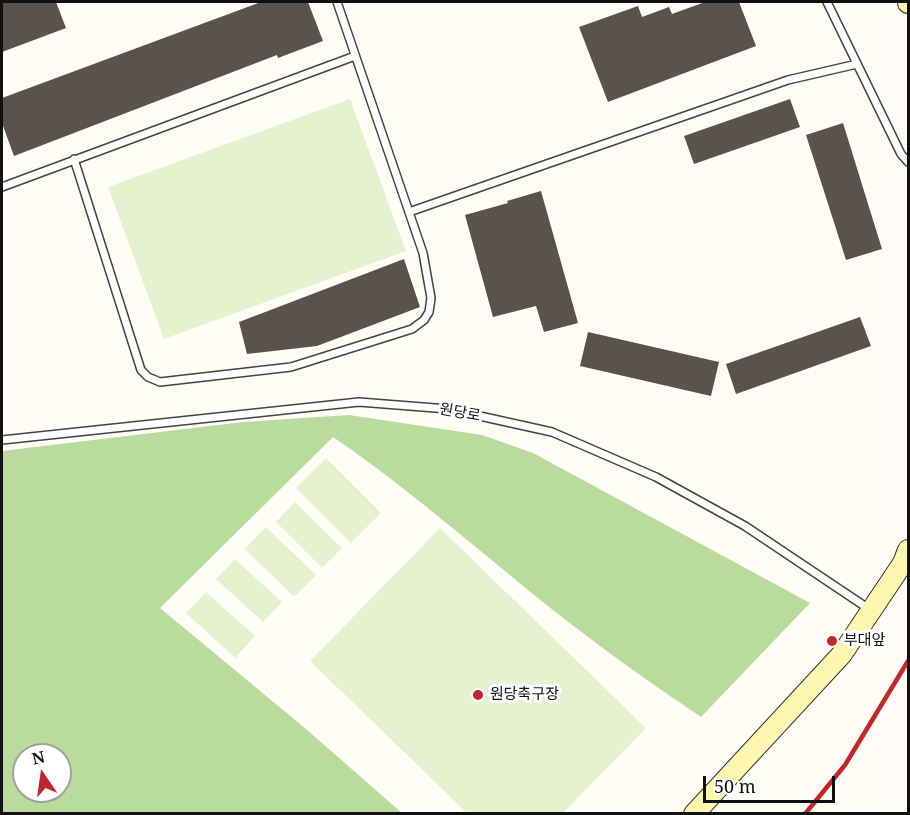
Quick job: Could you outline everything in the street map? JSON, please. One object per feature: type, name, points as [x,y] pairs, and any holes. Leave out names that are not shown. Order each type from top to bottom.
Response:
[{"type":"main road","points":[[694,813],[842,654],[903,563],[909,550]]},
{"type":"lane","points":[[74,159],[141,370],[147,378],[160,382],[291,367],[412,329],[424,320],[429,312],[431,298],[423,252],[337,2]]},
{"type":"lane","points":[[827,2],[901,154],[909,162]]},
{"type":"lane","points":[[2,187],[355,56]]},
{"type":"lane","points":[[410,212],[788,80],[857,64]]},
{"type":"lane","name":"원당로","points":[[2,440],[359,402],[448,409],[552,432],[656,477],[745,526],[871,610]]},
{"type":"green space","points":[[350,99],[406,251],[164,339],[108,187]]},
{"type":"green space","points":[[349,415],[482,435],[533,453],[810,603],[701,717],[584,634],[423,504],[333,437],[160,608],[306,729],[402,813],[2,813],[2,451],[243,422]]},
{"type":"green space","points":[[326,458],[381,513],[351,543],[296,488]]},
{"type":"green space","points":[[295,502],[342,548],[322,568],[276,522]]},
{"type":"green space","points":[[266,527],[316,575],[294,597],[245,549]]},
{"type":"green space","name":"원당축구장","points":[[440,528],[646,728],[563,813],[467,813],[310,661]]},
{"type":"green space","points":[[235,559],[282,602],[263,622],[216,579]]},
{"type":"green space","points":[[206,592],[255,636],[235,658],[186,613]]},
{"type":"building","points":[[2,2],[56,2],[66,28],[2,52]]},
{"type":"building","points":[[261,2],[308,2],[323,41],[278,58],[277,55],[14,156],[2,123],[2,98]]},
{"type":"building","points":[[705,2],[739,2],[756,46],[608,102],[579,27],[638,6],[642,17],[669,7],[672,14]]},
{"type":"building","points":[[790,99],[800,127],[694,164],[684,136]]},
{"type":"building","points":[[843,123],[882,249],[846,260],[806,135]]},
{"type":"building","points":[[541,191],[578,323],[544,332],[536,306],[493,317],[465,215]]},
{"type":"building","points":[[404,259],[420,307],[317,346],[247,354],[239,322]]},
{"type":"building","points":[[860,317],[871,346],[736,394],[726,364]]},
{"type":"building","points":[[588,332],[719,362],[711,396],[580,366]]},
{"type":"railway","points":[[805,814],[845,765],[908,661]]},
{"type":"place","name":"부대앞","points":[[832,641]]},
{"type":"place","name":"원당축구장","points":[[478,695]]}]
